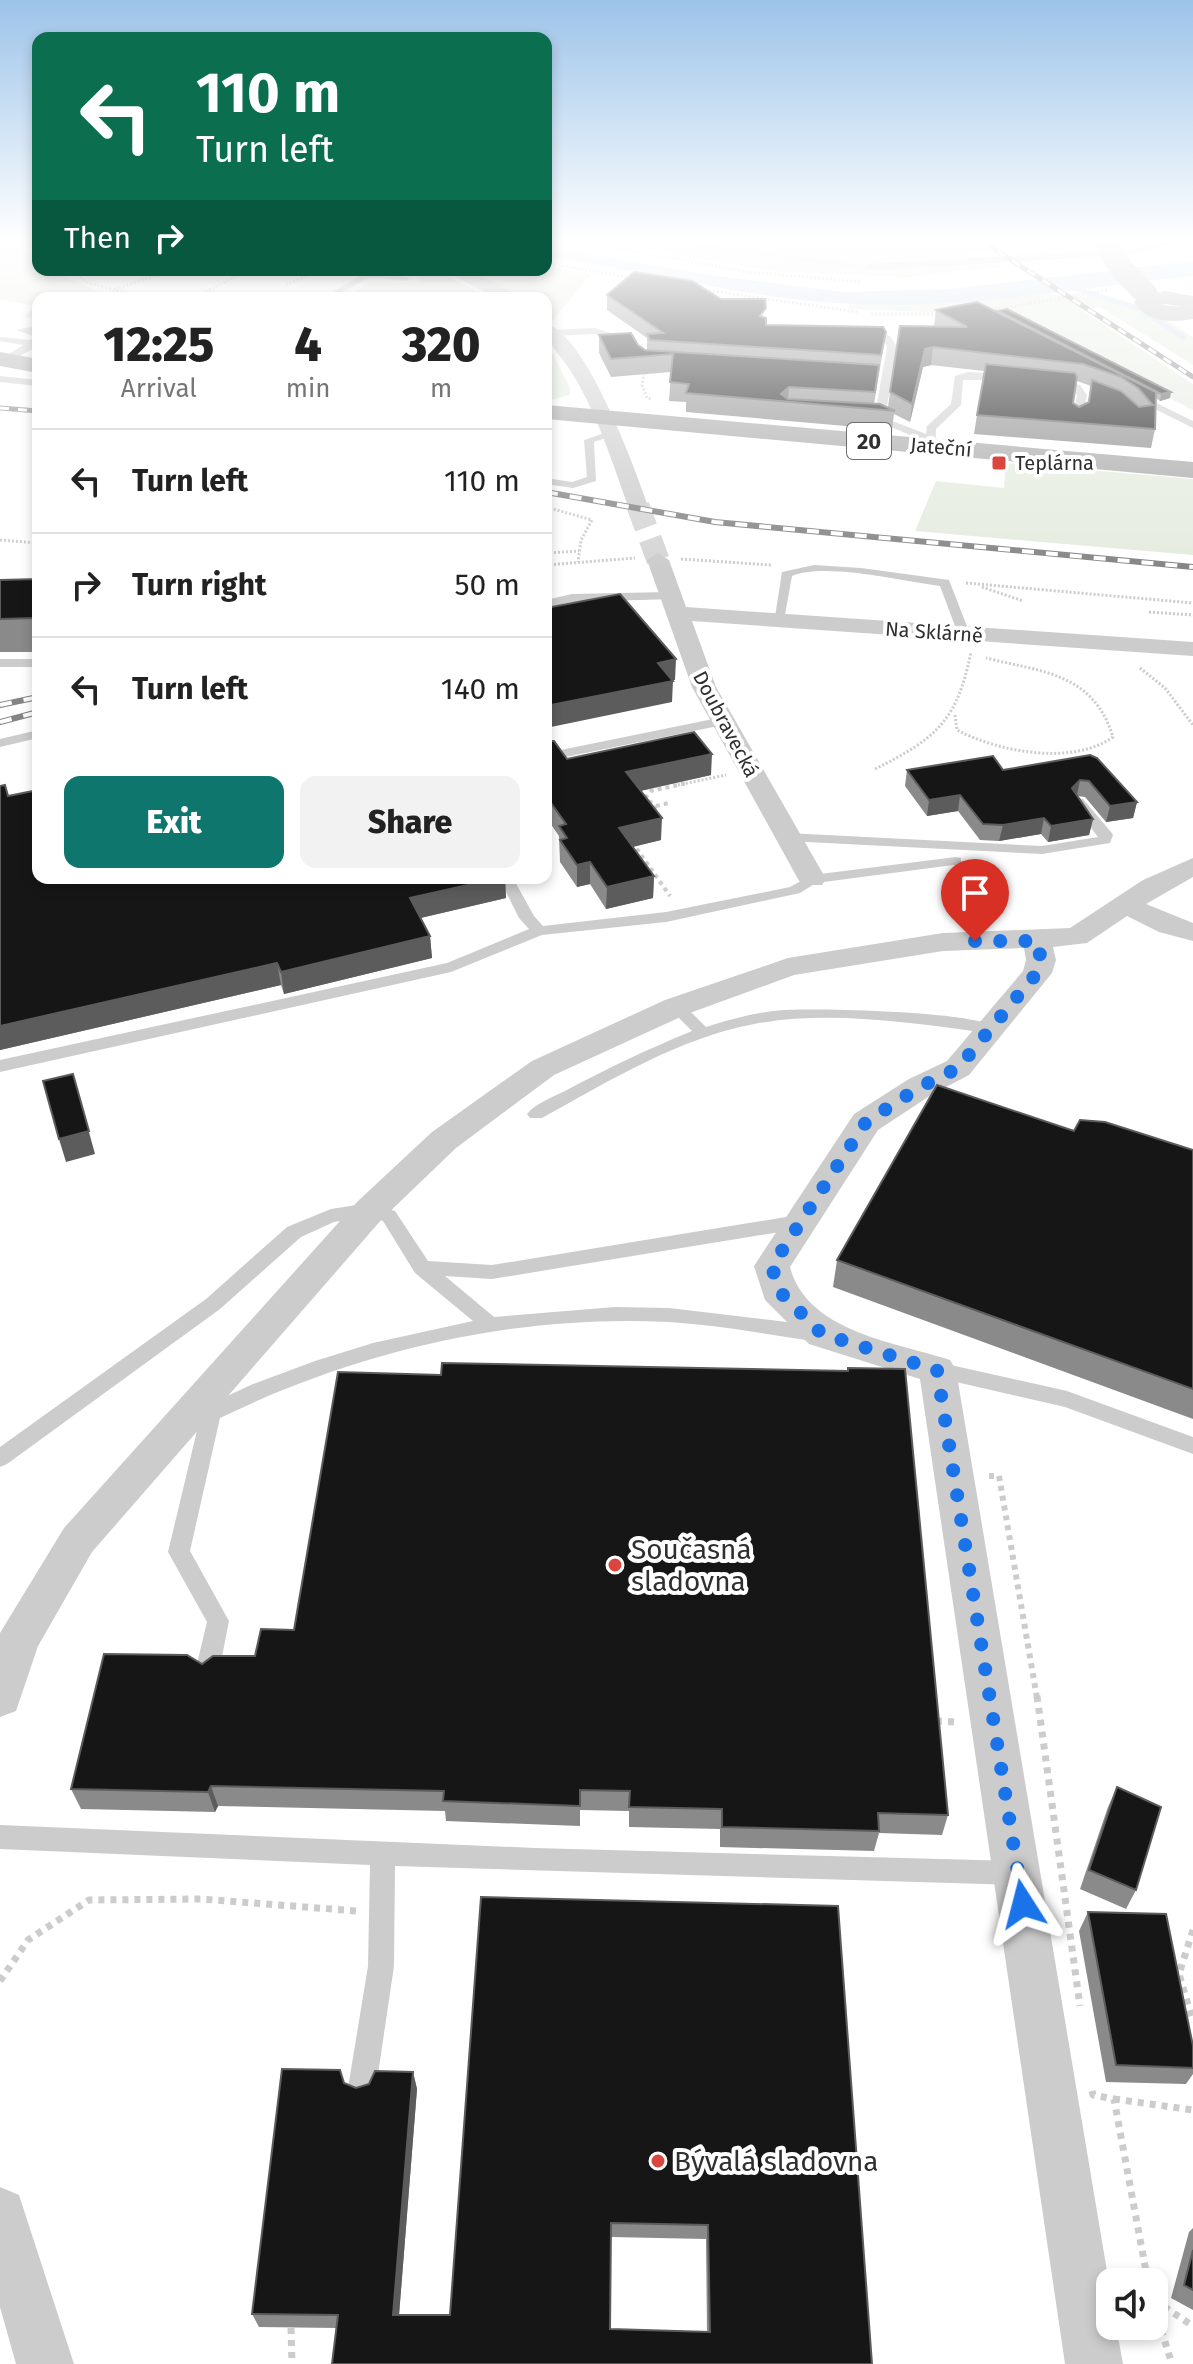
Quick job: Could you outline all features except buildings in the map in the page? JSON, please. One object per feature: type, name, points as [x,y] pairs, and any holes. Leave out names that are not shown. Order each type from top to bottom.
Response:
[{"type":"main road","points":[[2,359],[32,365]]},
{"type":"main road","name":"Jateční","points":[[552,413],[609,425],[931,443],[1193,470]]},
{"type":"street","points":[[563,351],[587,383],[609,425],[638,506]]},
{"type":"street","name":"Doubravecká","points":[[658,560],[704,687],[812,879]]},
{"type":"street","name":"Na Sklárně","points":[[672,604],[778,620],[969,640],[1193,649]]},
{"type":"street","points":[[0,1697],[9,1640],[78,1540],[203,1411],[370,1210],[444,1140],[543,1068],[676,1007],[788,967],[943,942],[1037,941],[1077,937],[1124,904],[1193,866]]},
{"type":"street","points":[[1124,904],[1169,926],[1193,932]]},
{"type":"street","points":[[1037,941],[1041,960],[1037,973],[987,1028],[958,1068],[920,1087],[866,1122],[772,1266],[778,1290],[822,1334],[937,1370],[1019,1873],[1094,2364]]},
{"type":"street","points":[[0,2214],[45,2364]]},
{"type":"lane","points":[[639,351],[645,362]]},
{"type":"lane","points":[[881,417],[879,412],[891,351]]},
{"type":"lane","points":[[2,359],[32,379]]},
{"type":"lane","points":[[857,414],[881,417],[931,443],[931,428],[956,405],[958,378],[968,375],[1021,378]]},
{"type":"lane","points":[[870,376],[886,377]]},
{"type":"lane","points":[[1044,380],[1090,392]]},
{"type":"lane","points":[[1077,387],[1082,395],[1077,420]]},
{"type":"lane","points":[[1125,390],[1193,425]]},
{"type":"lane","points":[[552,482],[573,485],[592,479],[589,440],[609,425]]},
{"type":"lane","points":[[778,620],[786,574],[796,568],[945,583],[969,640]]},
{"type":"lane","points":[[552,596],[672,604]]},
{"type":"lane","points":[[552,603],[572,598]]},
{"type":"lane","points":[[0,663],[32,663]]},
{"type":"lane","points":[[552,756],[723,721]]},
{"type":"lane","points":[[0,743],[32,735]]},
{"type":"lane","points":[[787,837],[1042,850],[1105,840],[1106,835],[1078,802]]},
{"type":"lane","points":[[0,1066],[451,967],[539,931],[682,914],[795,890],[812,879],[956,861]]},
{"type":"lane","points":[[509,884],[527,918],[539,931]]},
{"type":"lane","points":[[676,1007],[704,1034]]},
{"type":"lane","points":[[536,1114],[587,1086],[704,1034],[756,1019],[824,1015],[936,1021],[987,1028]]},
{"type":"lane","points":[[0,1458],[213,1304],[294,1232],[331,1216],[370,1210],[389,1216],[422,1268],[490,1325]]},
{"type":"lane","points":[[422,1268],[492,1272],[798,1222]]},
{"type":"lane","points":[[207,1672],[218,1621],[179,1552],[203,1411],[297,1375],[407,1343],[490,1325],[564,1316],[668,1315],[822,1334]]},
{"type":"lane","points":[[937,1370],[1067,1399],[1193,1446]]},
{"type":"lane","points":[[0,1837],[383,1854],[1019,1873]]},
{"type":"lane","points":[[362,2088],[381,1966],[383,1854]]},
{"type":"path","points":[[645,362],[642,385],[647,398],[654,400]]},
{"type":"path","points":[[552,509],[592,520],[579,551],[578,562]]},
{"type":"path","points":[[0,540],[32,543]]},
{"type":"path","points":[[552,553],[579,551]]},
{"type":"path","points":[[945,583],[1193,603]]},
{"type":"path","points":[[971,583],[1023,601]]},
{"type":"path","points":[[1149,612],[1193,615]]},
{"type":"path","points":[[969,640],[992,660],[1027,665],[1075,684],[1110,721],[1113,737],[1097,748],[1045,752],[971,741],[957,730],[955,715],[969,640]]},
{"type":"path","points":[[992,660],[1025,660]]},
{"type":"path","points":[[1138,667],[1165,688],[1193,725]]},
{"type":"path","points":[[875,769],[922,746],[955,715]]},
{"type":"path","points":[[645,798],[651,791],[735,773]]},
{"type":"path","points":[[656,806],[655,812],[647,817],[630,816],[622,812],[621,805],[631,796],[645,798],[656,806],[669,803]]},
{"type":"path","points":[[621,825],[630,816]]},
{"type":"path","points":[[629,837],[682,914]]},
{"type":"path","points":[[954,1476],[999,1476],[1041,1721],[1082,2017]]},
{"type":"path","points":[[0,1981],[28,1940],[89,1900],[201,1899],[382,1912]]},
{"type":"path","points":[[1193,1930],[1179,1974],[1193,2022]]},
{"type":"path","points":[[1091,2080],[1093,2095],[1193,2110]]},
{"type":"path","points":[[1114,2099],[1145,2268]]},
{"type":"path","points":[[1168,2309],[1193,2326]]},
{"type":"path","points":[[291,2328],[292,2364]]},
{"type":"path","points":[[1164,2340],[1172,2364]]},
{"type":"shaded area","points":[[1079,351],[1144,351],[1193,384],[1193,410]]},
{"type":"shaded area","points":[[1171,351],[1193,351],[1193,365]]},
{"type":"shaded area","points":[[552,352],[570,388],[570,395],[552,400]]},
{"type":"shaded area","points":[[1006,463],[1193,479],[1193,555],[915,531],[936,481],[1004,488]]},
{"type":"tunnel","points":[[638,506],[658,560]]},
{"type":"railway","points":[[1153,351],[1193,377]]},
{"type":"railway","points":[[0,408],[32,411]]},
{"type":"railway","points":[[552,493],[715,522],[1193,567]]},
{"type":"railway","points":[[0,705],[32,698]]},
{"type":"railway","points":[[0,722],[32,714]]},
{"type":"place","name":"Teplárna","points":[[999,463]]},
{"type":"place","name":"Současná sladovna","points":[[615,1565]]},
{"type":"place","name":"Bývalá sladovna","points":[[658,2161]]},
{"type":"route","points":[[975,941],[1037,941],[1041,960],[1037,973],[987,1028],[958,1068],[920,1087],[866,1122],[772,1266],[778,1290],[822,1334],[937,1370],[1023,1904]]}]
